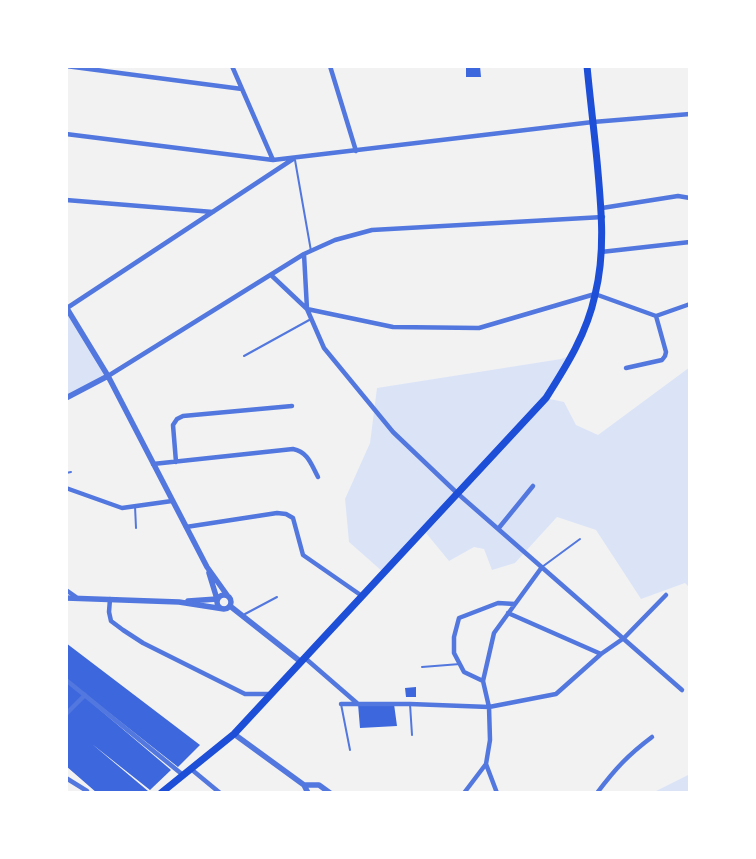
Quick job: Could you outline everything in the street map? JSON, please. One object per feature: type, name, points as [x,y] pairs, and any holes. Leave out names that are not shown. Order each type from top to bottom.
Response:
[{"type":"main road","points":[[161,793],[234,734],[546,398],[573,354],[596,294],[602,217],[587,66]]},
{"type":"street","points":[[66,66],[242,89]]},
{"type":"street","points":[[232,66],[273,160]]},
{"type":"street","points":[[330,66],[356,150]]},
{"type":"street","points":[[66,134],[273,160],[593,122],[690,114]]},
{"type":"street","points":[[230,606],[231,599],[207,567],[108,376],[66,308],[294,158]]},
{"type":"street","points":[[602,208],[678,196],[690,198]]},
{"type":"street","points":[[66,200],[213,212]]},
{"type":"street","points":[[66,398],[108,376],[304,254],[335,240],[372,230],[602,217]]},
{"type":"street","points":[[600,252],[690,242]]},
{"type":"street","points":[[304,254],[307,309],[324,348],[392,432],[457,493],[682,690]]},
{"type":"street","points":[[271,274],[307,309],[393,326],[479,328],[596,294],[656,316],[690,304]]},
{"type":"street","points":[[626,368],[662,360],[665,356],[666,352],[656,316]]},
{"type":"street","points":[[176,462],[173,425],[177,419],[183,416],[292,406]]},
{"type":"street","points":[[153,464],[293,449],[301,450],[307,455],[318,477]]},
{"type":"street","points":[[498,528],[533,486]]},
{"type":"street","points":[[66,488],[122,508],[172,500]]},
{"type":"street","points":[[186,526],[277,513],[286,514],[293,518],[303,555],[362,596]]},
{"type":"street","points":[[207,567],[218,606],[224,609]]},
{"type":"street","points":[[464,793],[486,764],[490,740],[489,707],[483,681],[494,633],[542,567]]},
{"type":"street","points":[[66,590],[76,597]]},
{"type":"street","points":[[179,602],[217,599],[220,595],[228,595]]},
{"type":"street","points":[[341,704],[489,707],[556,694],[601,654],[624,638],[666,595]]},
{"type":"street","points":[[66,598],[179,602],[224,609],[230,606]]},
{"type":"street","points":[[110,599],[109,612],[112,621],[143,643],[245,694],[271,694]]},
{"type":"street","points":[[483,681],[464,672],[454,653],[454,637],[459,618],[498,603],[515,604]]},
{"type":"street","points":[[230,606],[303,660],[358,704]]},
{"type":"street","points":[[508,613],[601,654]]},
{"type":"street","points":[[66,680],[183,776]]},
{"type":"street","points":[[66,714],[85,695]]},
{"type":"street","points":[[234,734],[304,785],[308,793]]},
{"type":"street","points":[[597,793],[618,765],[652,737]]},
{"type":"street","points":[[486,764],[497,793]]},
{"type":"street","points":[[191,769],[220,793]]},
{"type":"street","points":[[66,778],[87,791]]},
{"type":"street","points":[[304,785],[319,785],[330,793]]},
{"type":"lane","points":[[294,158],[311,251]]},
{"type":"lane","points":[[244,356],[311,319]]},
{"type":"lane","points":[[66,473],[71,472]]},
{"type":"lane","points":[[135,506],[136,528]]},
{"type":"lane","points":[[542,567],[580,539]]},
{"type":"lane","points":[[243,616],[276,597]]},
{"type":"lane","points":[[422,667],[460,664]]},
{"type":"lane","points":[[341,704],[350,750]]},
{"type":"lane","points":[[410,704],[412,735]]},
{"type":"shaded area","points":[[66,307],[107,376],[66,398]]},
{"type":"shaded area","points":[[572,355],[545,397],[383,572],[349,542],[345,499],[370,443],[377,388],[561,359]]},
{"type":"shaded area","points":[[690,367],[690,588],[685,583],[641,599],[596,530],[557,517],[515,563],[492,570],[484,549],[474,547],[449,561],[426,533],[550,399],[564,402],[576,425],[598,435]]},
{"type":"shaded area","points":[[690,774],[690,793],[652,793]]},
{"type":"building","points":[[466,66],[480,66],[481,77],[466,77]]},
{"type":"building","points":[[66,643],[200,745],[178,767],[66,679]]},
{"type":"building","points":[[66,681],[171,770],[150,790],[92,744],[148,791],[97,793],[66,766]]},
{"type":"building","points":[[416,687],[416,697],[406,697],[405,688]]},
{"type":"building","points":[[358,704],[394,704],[397,726],[360,728]]}]
